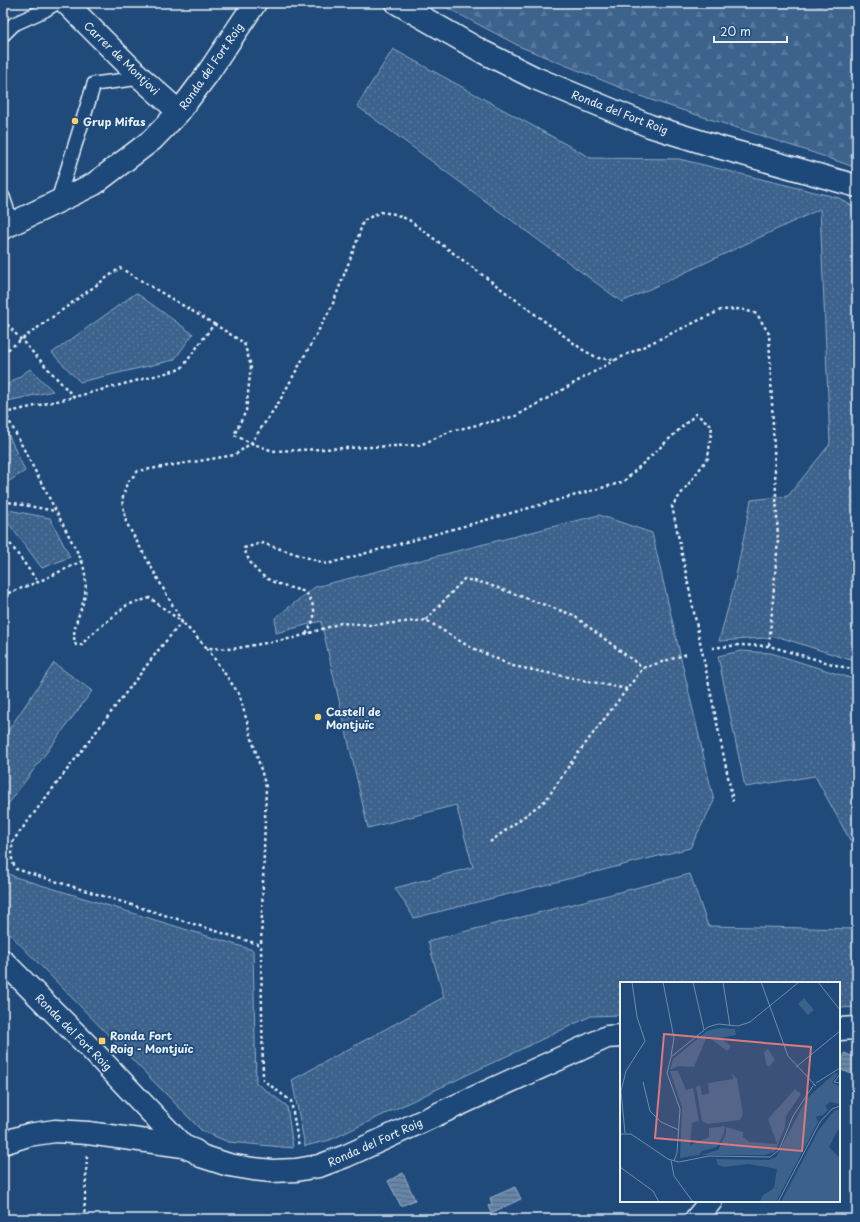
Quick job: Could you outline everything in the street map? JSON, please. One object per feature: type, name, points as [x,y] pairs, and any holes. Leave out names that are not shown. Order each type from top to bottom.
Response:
[{"type":"street","name":"Carrer de Montjovi","points":[[66,3],[141,78],[179,112]]},
{"type":"street","name":"Ronda del Fort Roig","points":[[8,226],[94,184],[152,140],[179,112],[206,76],[255,3]]},
{"type":"street","name":"Ronda del Fort Roig","points":[[397,3],[483,52],[535,78],[650,126],[718,147],[857,186]]},
{"type":"street","name":"Ronda del Fort Roig","points":[[3,961],[183,1146],[195,1151],[201,1156],[229,1165],[252,1169],[296,1170],[319,1166],[346,1156],[607,1037],[620,1036]]},
{"type":"street","points":[[840,1029],[857,1028]]},
{"type":"street","points":[[3,1143],[28,1135],[55,1131],[88,1133],[183,1146]]},
{"type":"street","points":[[696,1219],[710,1202]]},
{"type":"lane","points":[[3,34],[14,24],[45,10],[56,3]]},
{"type":"lane","points":[[57,203],[94,84],[141,78]]},
{"type":"lane","points":[[3,197],[8,226]]},
{"type":"path","points":[[182,622],[126,522],[122,500],[127,483],[138,471],[235,455],[250,443],[279,402],[332,306],[357,241],[363,221],[380,212],[395,214],[410,220],[583,350],[598,358],[615,360]]},
{"type":"path","points":[[3,354],[120,268],[244,343],[251,366],[246,411],[234,435],[250,443],[273,451],[420,445],[451,432],[516,416],[615,360],[721,310],[741,309],[757,314],[769,334],[778,540],[769,646]]},
{"type":"path","points":[[3,320],[74,397]]},
{"type":"path","points":[[214,324],[181,369],[74,397],[4,412],[82,561],[86,578],[85,595],[74,632],[73,640],[76,645],[82,645],[87,638],[127,605],[150,598],[182,622],[207,648],[238,694],[266,787],[261,945],[263,1080],[291,1102],[300,1153]]},
{"type":"path","points":[[306,634],[314,620],[313,603],[306,592],[276,584],[259,573],[246,557],[244,548],[262,543],[327,564],[622,482],[696,414],[712,426],[708,458],[672,506],[733,801]]},
{"type":"path","points":[[3,501],[55,511]]},
{"type":"path","points":[[3,534],[38,582]]},
{"type":"path","points":[[3,595],[38,582],[82,561]]},
{"type":"path","points":[[426,620],[464,579],[484,583],[573,615],[643,668]]},
{"type":"path","points":[[207,648],[232,649],[294,638],[341,623],[373,626],[426,620],[468,646],[513,666],[627,689]]},
{"type":"path","points":[[182,622],[160,648],[12,842],[12,860],[16,869],[261,945]]},
{"type":"path","points":[[712,648],[739,645],[769,646],[857,671]]},
{"type":"path","points":[[490,842],[546,800],[573,760],[643,668],[687,654]]},
{"type":"path","points":[[84,1219],[88,1133]]},
{"type":"green space","points":[[438,3],[857,3],[857,168],[648,99],[521,47]]},
{"type":"green space","points":[[393,49],[591,158],[679,159],[839,198],[857,209],[857,662],[779,637],[719,641],[734,586],[751,500],[788,496],[830,444],[820,209],[622,302],[357,106]]},
{"type":"green space","points":[[136,293],[193,334],[174,360],[80,382],[52,353]]},
{"type":"green space","points":[[30,369],[53,391],[3,402],[3,388]]},
{"type":"green space","points":[[3,428],[6,429],[25,471],[3,485]]},
{"type":"green space","points":[[3,509],[50,518],[70,557],[42,568],[3,516]]},
{"type":"green space","points":[[599,515],[652,533],[714,801],[690,848],[414,918],[395,888],[473,867],[456,805],[368,828],[321,621],[276,633],[275,618],[315,587]]},
{"type":"green space","points":[[741,651],[771,653],[857,680],[857,853],[815,776],[745,787],[718,656]]},
{"type":"green space","points":[[54,663],[92,691],[3,811],[3,738]]},
{"type":"green space","points":[[3,871],[15,877],[253,950],[256,1083],[287,1106],[293,1148],[228,1142],[201,1130],[3,927]]},
{"type":"green space","points":[[690,874],[708,926],[857,929],[857,1007],[840,1008],[840,982],[620,982],[620,1015],[591,1016],[330,1140],[305,1146],[292,1080],[444,997],[428,941]]},
{"type":"shaded area","points":[[845,1053],[857,1059],[857,1076],[840,1069]]},
{"type":"shaded area","points":[[403,1173],[415,1200],[401,1206],[388,1181]]},
{"type":"shaded area","points":[[515,1187],[521,1199],[491,1213],[488,1206],[492,1204],[490,1198]]},
{"type":"place","name":"Grup Mifas","points":[[75,121]]},
{"type":"place","name":"Castell de Montjuïc","points":[[318,717]]},
{"type":"place","name":"Ronda Fort Roig - Montjuïc","points":[[102,1041]]}]
